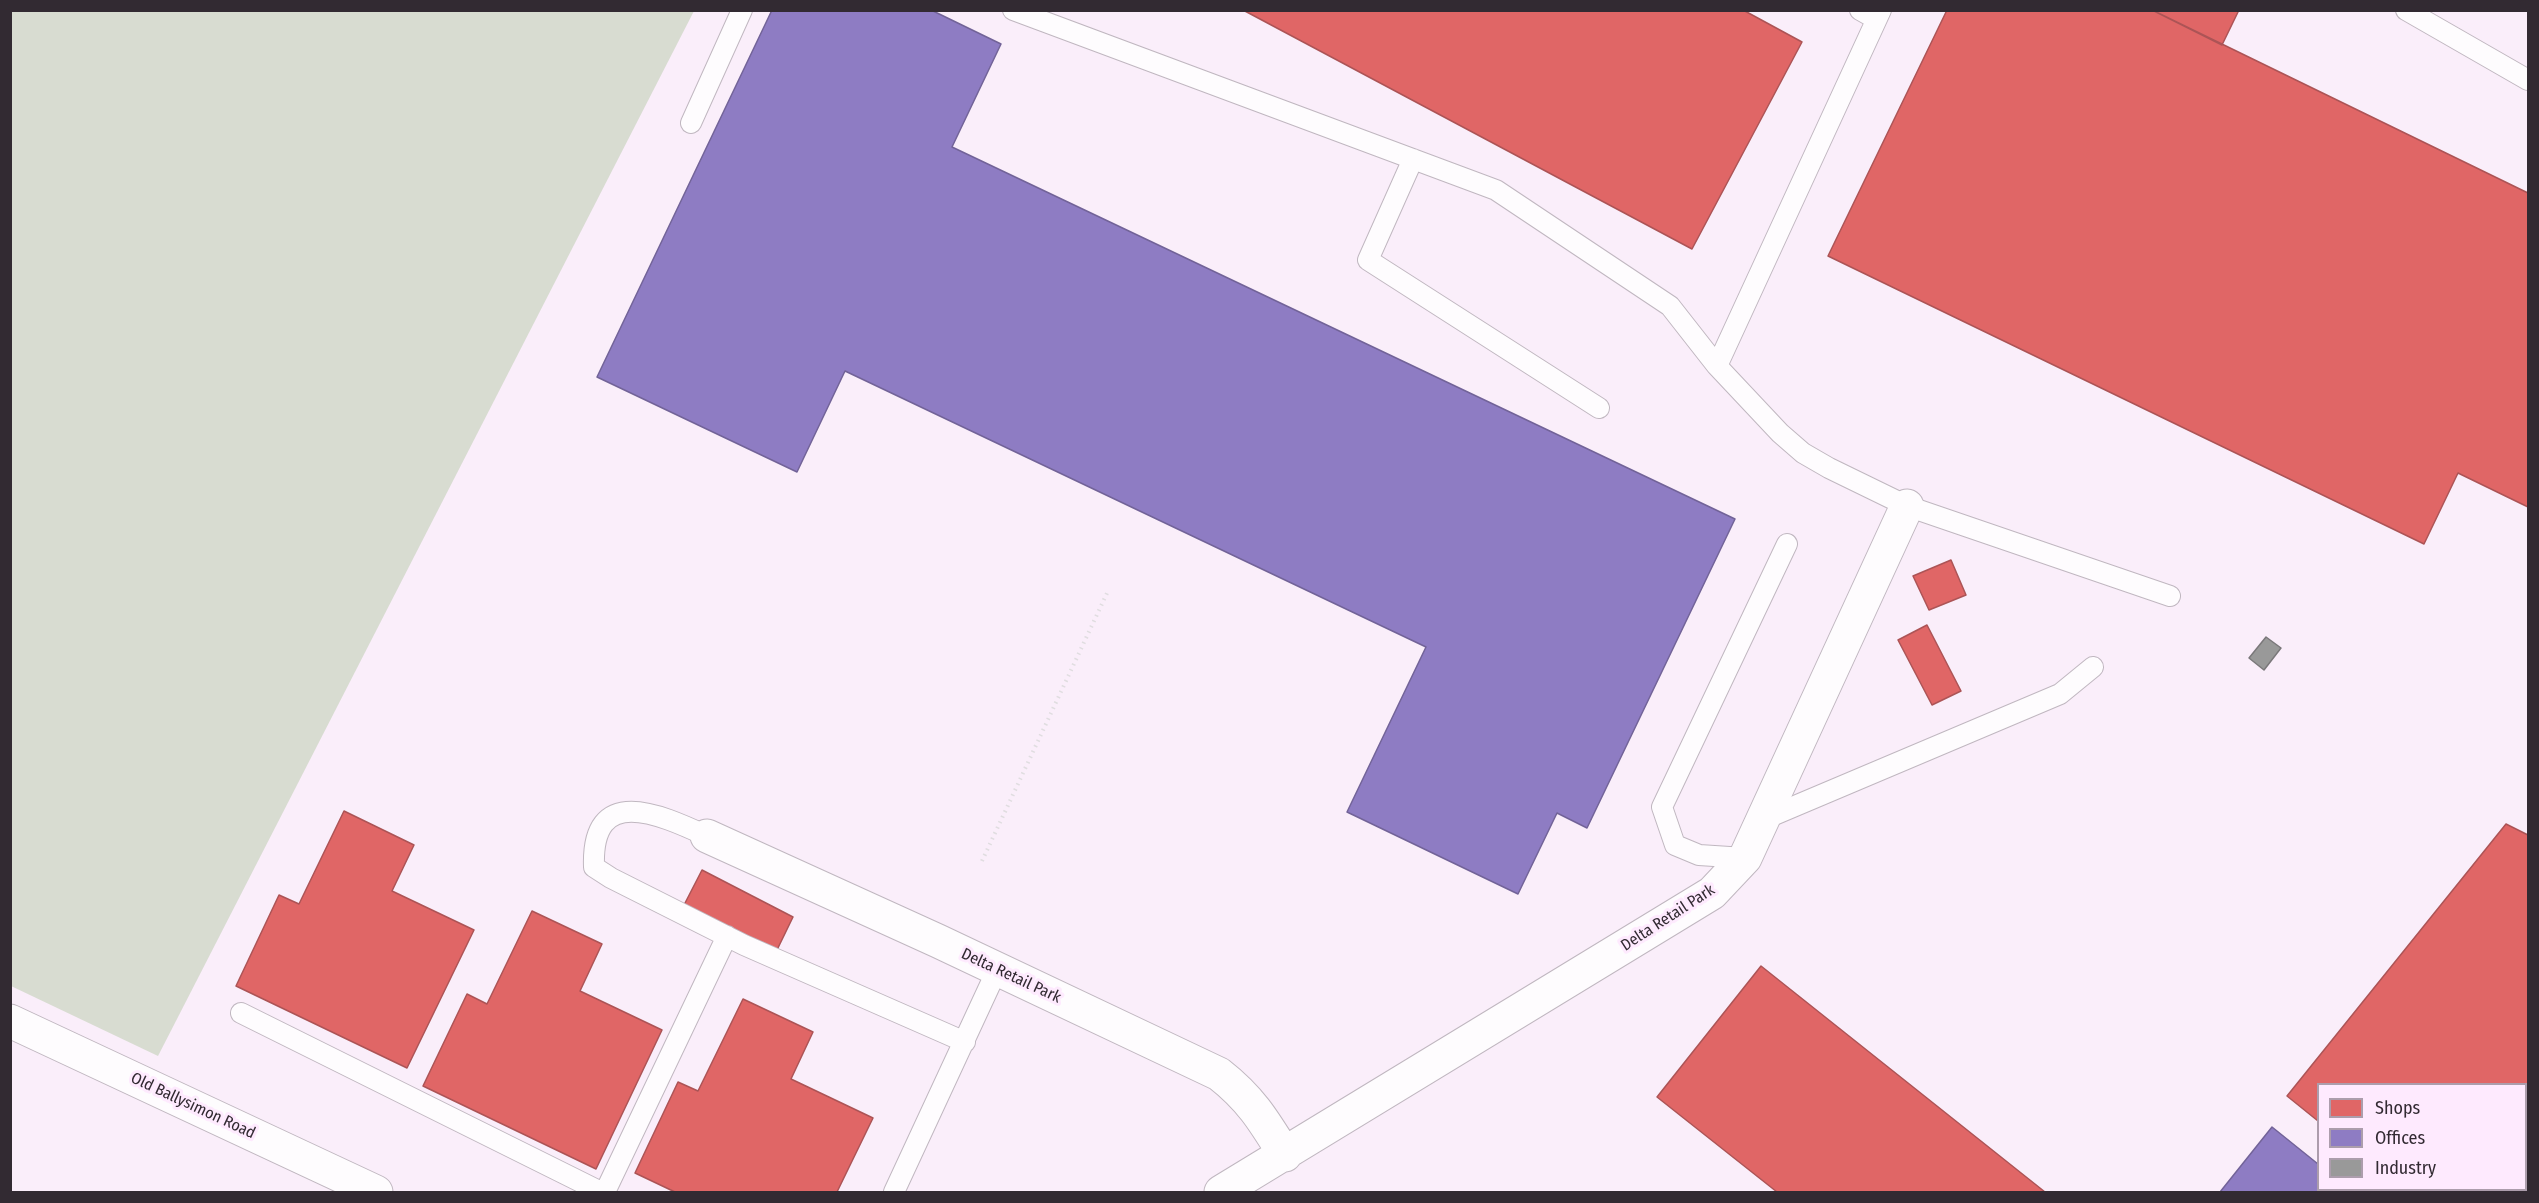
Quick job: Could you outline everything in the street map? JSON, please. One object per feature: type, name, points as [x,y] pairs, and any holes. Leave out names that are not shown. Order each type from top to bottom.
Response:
[{"type":"street","name":"Delta Retail Park","points":[[1221,1192],[1712,893],[1744,858],[1907,506]]},
{"type":"street","name":"Delta Retail Park","points":[[707,836],[1219,1074],[1239,1089],[1254,1106],[1285,1155]]},
{"type":"street","name":"Old Ballysimon Road","points":[[10,1021],[376,1192]]},
{"type":"lane","points":[[691,123],[742,10]]},
{"type":"lane","points":[[1013,10],[1496,190],[1670,306],[1717,366],[1780,433],[1803,453],[1907,506],[2170,596]]},
{"type":"lane","points":[[2406,10],[2529,80]]},
{"type":"lane","points":[[1717,366],[1872,13]]},
{"type":"lane","points":[[1413,159],[1368,260],[1599,408]]},
{"type":"lane","points":[[1744,858],[1699,855],[1675,845],[1662,807],[1787,543]]},
{"type":"lane","points":[[1762,820],[2060,694],[2093,667]]},
{"type":"lane","points":[[707,836],[666,817],[642,812],[617,812],[602,824],[597,834],[593,845],[594,867],[611,878],[727,936],[965,1041]]},
{"type":"lane","points":[[241,1013],[603,1192],[727,936]]},
{"type":"lane","points":[[894,1192],[998,970]]},
{"type":"path","points":[[982,861],[1107,591]]},
{"type":"shaded area","points":[[10,11],[694,11],[158,1056],[11,986]]},
{"type":"building: Shops","points":[[1243,10],[1743,10],[1802,42],[1692,249]]},
{"type":"building: Shops","points":[[1947,10],[2152,10],[2528,193],[2528,507],[2458,473],[2424,544],[1828,256]]},
{"type":"building: Shops","points":[[2157,10],[2239,10],[2222,45],[2156,12]]},
{"type":"building: Shops","points":[[1951,560],[1966,595],[1929,610],[1913,576]]},
{"type":"building: Shops","points":[[1927,625],[1961,691],[1932,705],[1898,640]]},
{"type":"building: Shops","points":[[344,811],[414,845],[392,891],[474,930],[407,1068],[236,986],[279,895],[299,904]]},
{"type":"building: Shops","points":[[2506,824],[2528,835],[2527,1153],[2527,1083],[2317,1083],[2317,1120],[2287,1096]]},
{"type":"building: Shops","points":[[702,870],[793,917],[776,952],[684,905]]},
{"type":"building: Shops","points":[[532,911],[602,944],[580,991],[662,1030],[596,1169],[423,1086],[467,994],[487,1004]]},
{"type":"building: Shops","points":[[1761,966],[2045,1192],[1777,1192],[1657,1097]]},
{"type":"building: Shops","points":[[743,999],[813,1032],[791,1079],[873,1118],[837,1192],[675,1192],[635,1173],[678,1082],[698,1091]]},
{"type":"building: Shops","points":[[2406,1191],[2497,1191],[2496,1192]]},
{"type":"building: Offices","points":[[772,10],[931,10],[1001,44],[952,147],[1735,519],[1587,828],[1557,813],[1518,894],[1347,812],[1426,647],[845,371],[797,472],[597,377]]},
{"type":"building: Offices","points":[[2272,1127],[2317,1163],[2317,1191],[2354,1192],[2220,1192]]},
{"type":"building: Industry","points":[[2266,637],[2281,648],[2264,670],[2249,658]]}]
